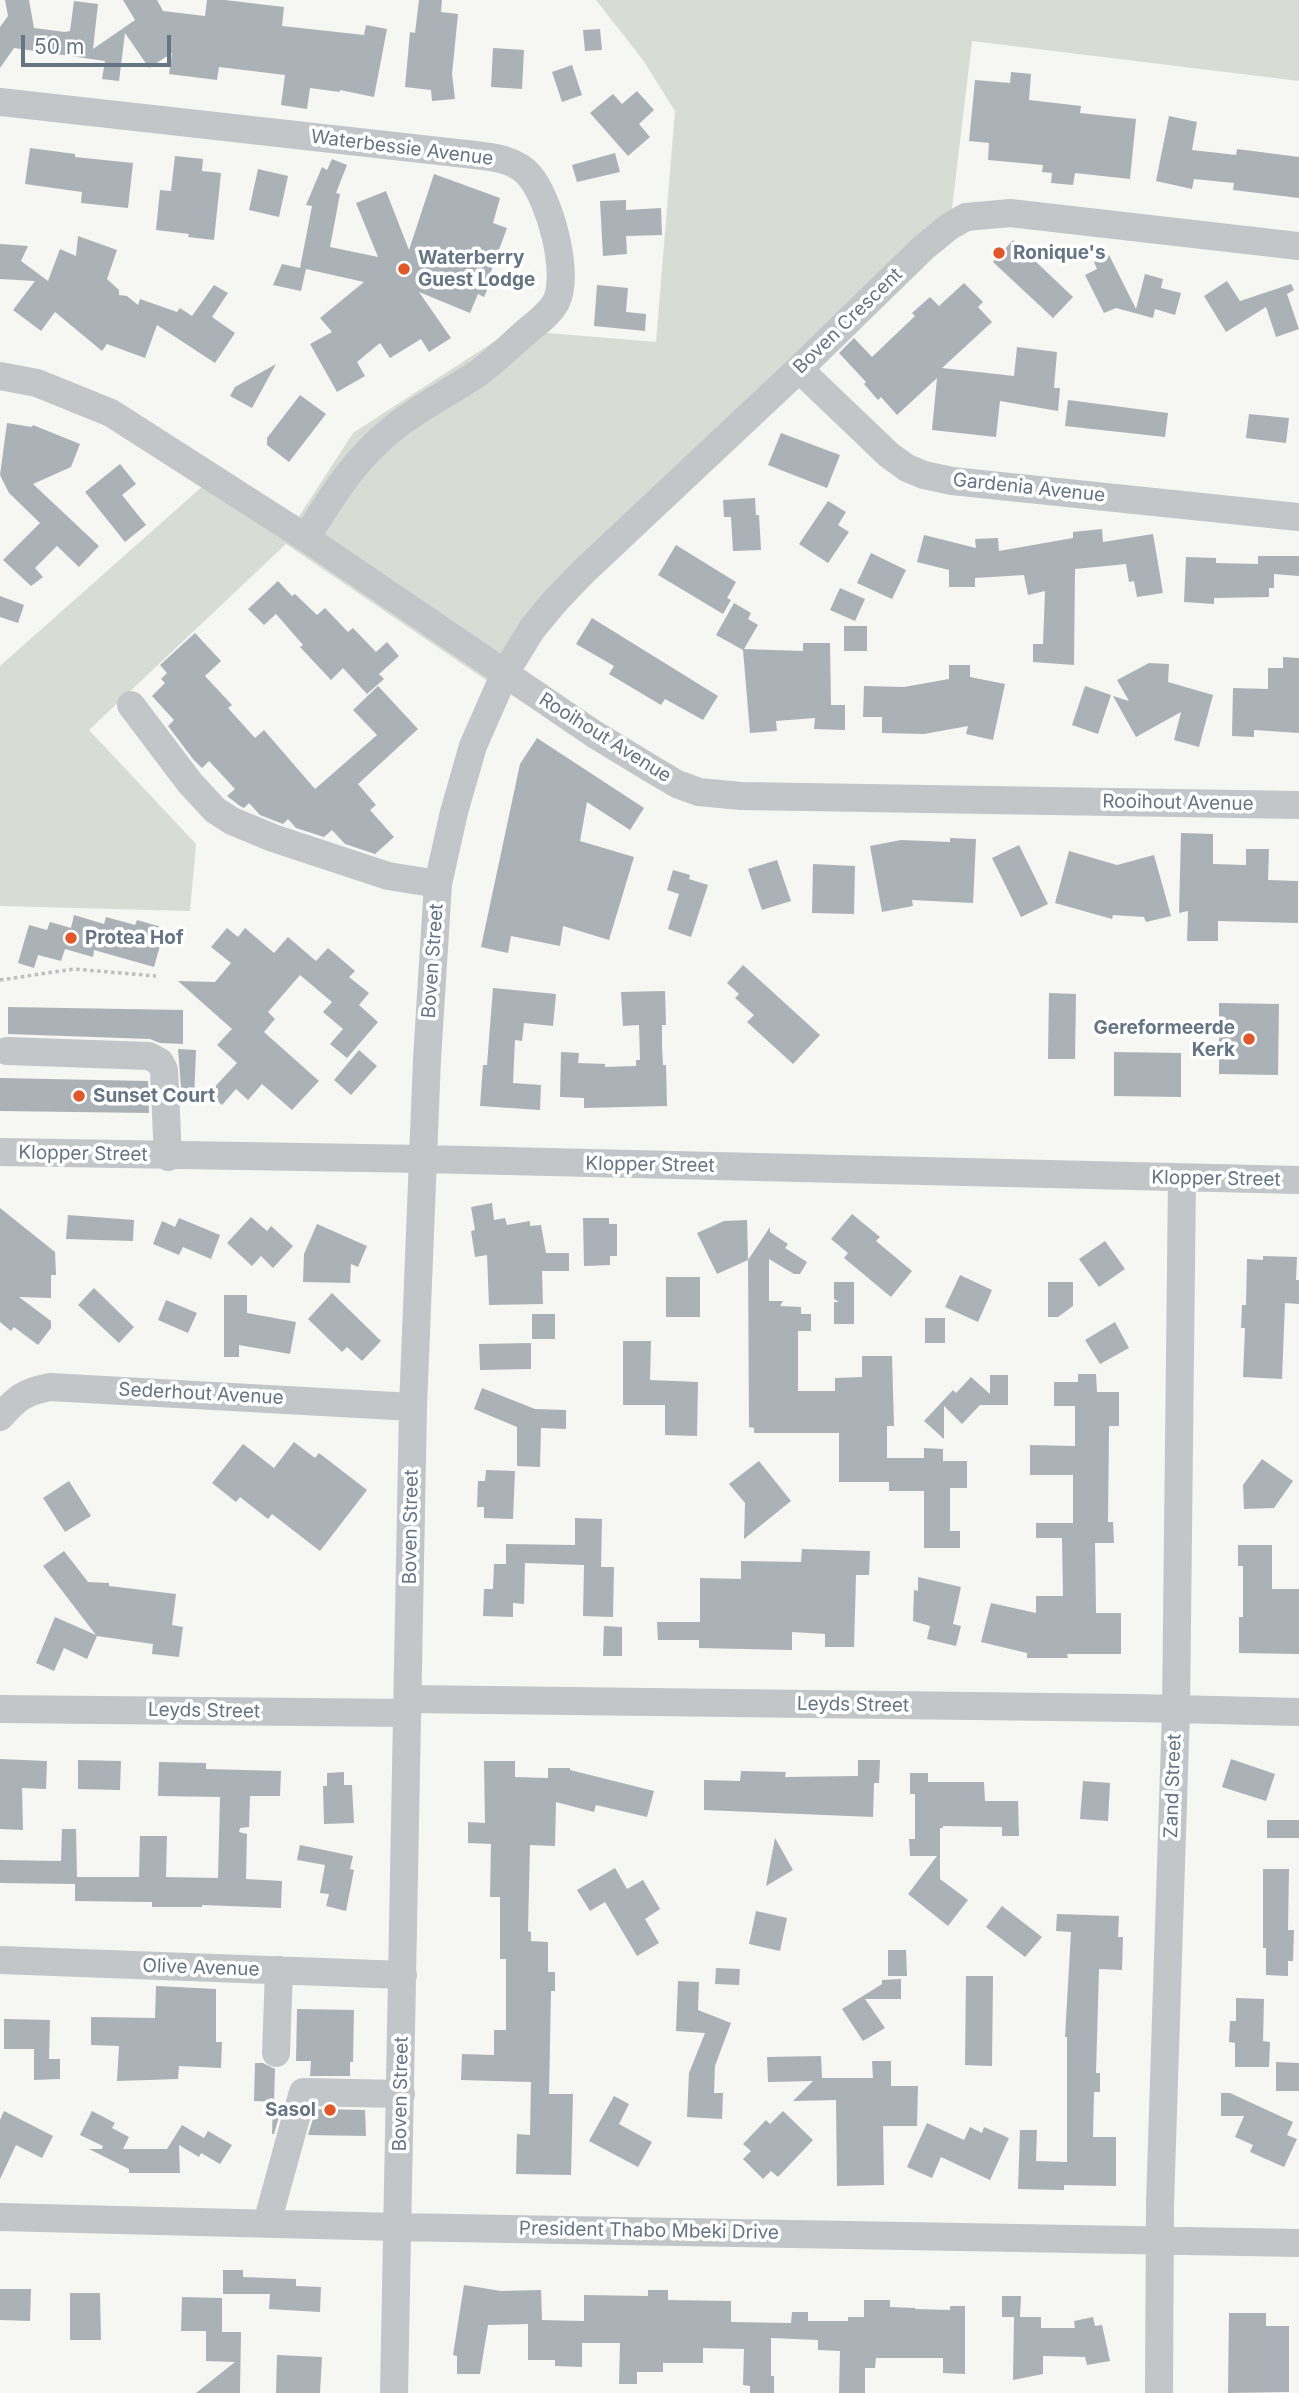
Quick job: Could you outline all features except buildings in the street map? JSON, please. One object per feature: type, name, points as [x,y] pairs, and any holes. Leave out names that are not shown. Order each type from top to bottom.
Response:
[{"type":"street","name":"Waterbessie Avenue","points":[[0,102],[475,155],[512,163],[528,174],[547,207],[554,232],[560,263],[560,288],[556,302],[546,315],[479,373],[427,404],[362,455],[306,538]]},
{"type":"street","name":"Boven Crescent","points":[[505,673],[532,629],[583,572],[923,248],[966,217],[1010,213],[1299,246]]},
{"type":"street","name":"Gardenia Avenue","points":[[799,369],[889,455],[907,468],[925,475],[952,481],[1299,517]]},
{"type":"street","name":"Rooihout Avenue","points":[[0,376],[37,383],[111,413],[306,538],[628,755],[677,784],[699,792],[741,796],[1299,805]]},
{"type":"street","name":"Boven Street","points":[[394,2393],[413,1407],[427,1059],[438,884],[473,746],[505,673]]},
{"type":"street","points":[[131,705],[190,783],[215,810],[232,821],[273,838],[388,876],[438,884]]},
{"type":"street","points":[[7,1051],[149,1056],[160,1062],[164,1070],[168,1157]]},
{"type":"street","name":"Klopper Street","points":[[0,1152],[1299,1180]]},
{"type":"street","name":"Zand Street","points":[[1158,2393],[1159,2240],[1176,1710],[1182,1178]]},
{"type":"street","name":"Sederhout Avenue","points":[[0,1417],[16,1399],[32,1390],[50,1387],[413,1407]]},
{"type":"street","name":"Leyds Street","points":[[0,1709],[407,1706],[1299,1712]]},
{"type":"street","name":"Olive Avenue","points":[[0,1960],[403,1975]]},
{"type":"street","points":[[276,2053],[279,1970]]},
{"type":"street","points":[[268,2223],[303,2092],[401,2094]]},
{"type":"street","name":"President Thabo Mbeki Drive","points":[[0,2217],[1299,2243]]},
{"type":"path","points":[[0,980],[74,969],[156,976]]},
{"type":"shaded area","points":[[596,0],[1299,0],[1299,81],[972,41],[948,242],[589,584],[541,639],[505,693],[286,544],[89,730],[196,844],[190,911],[0,906],[0,666],[222,469],[298,518],[353,433],[512,330],[656,342],[675,111],[643,60]]},
{"type":"place","name":"Ronique's","points":[[999,253]]},
{"type":"place","name":"Waterberry Guest Lodge","points":[[404,269]]},
{"type":"place","name":"Protea Hof","points":[[71,938]]},
{"type":"place","name":"Gereformeerde Kerk","points":[[1249,1039]]},
{"type":"place","name":"Sunset Court","points":[[79,1096]]},
{"type":"place","name":"Sasol","points":[[330,2110]]}]
